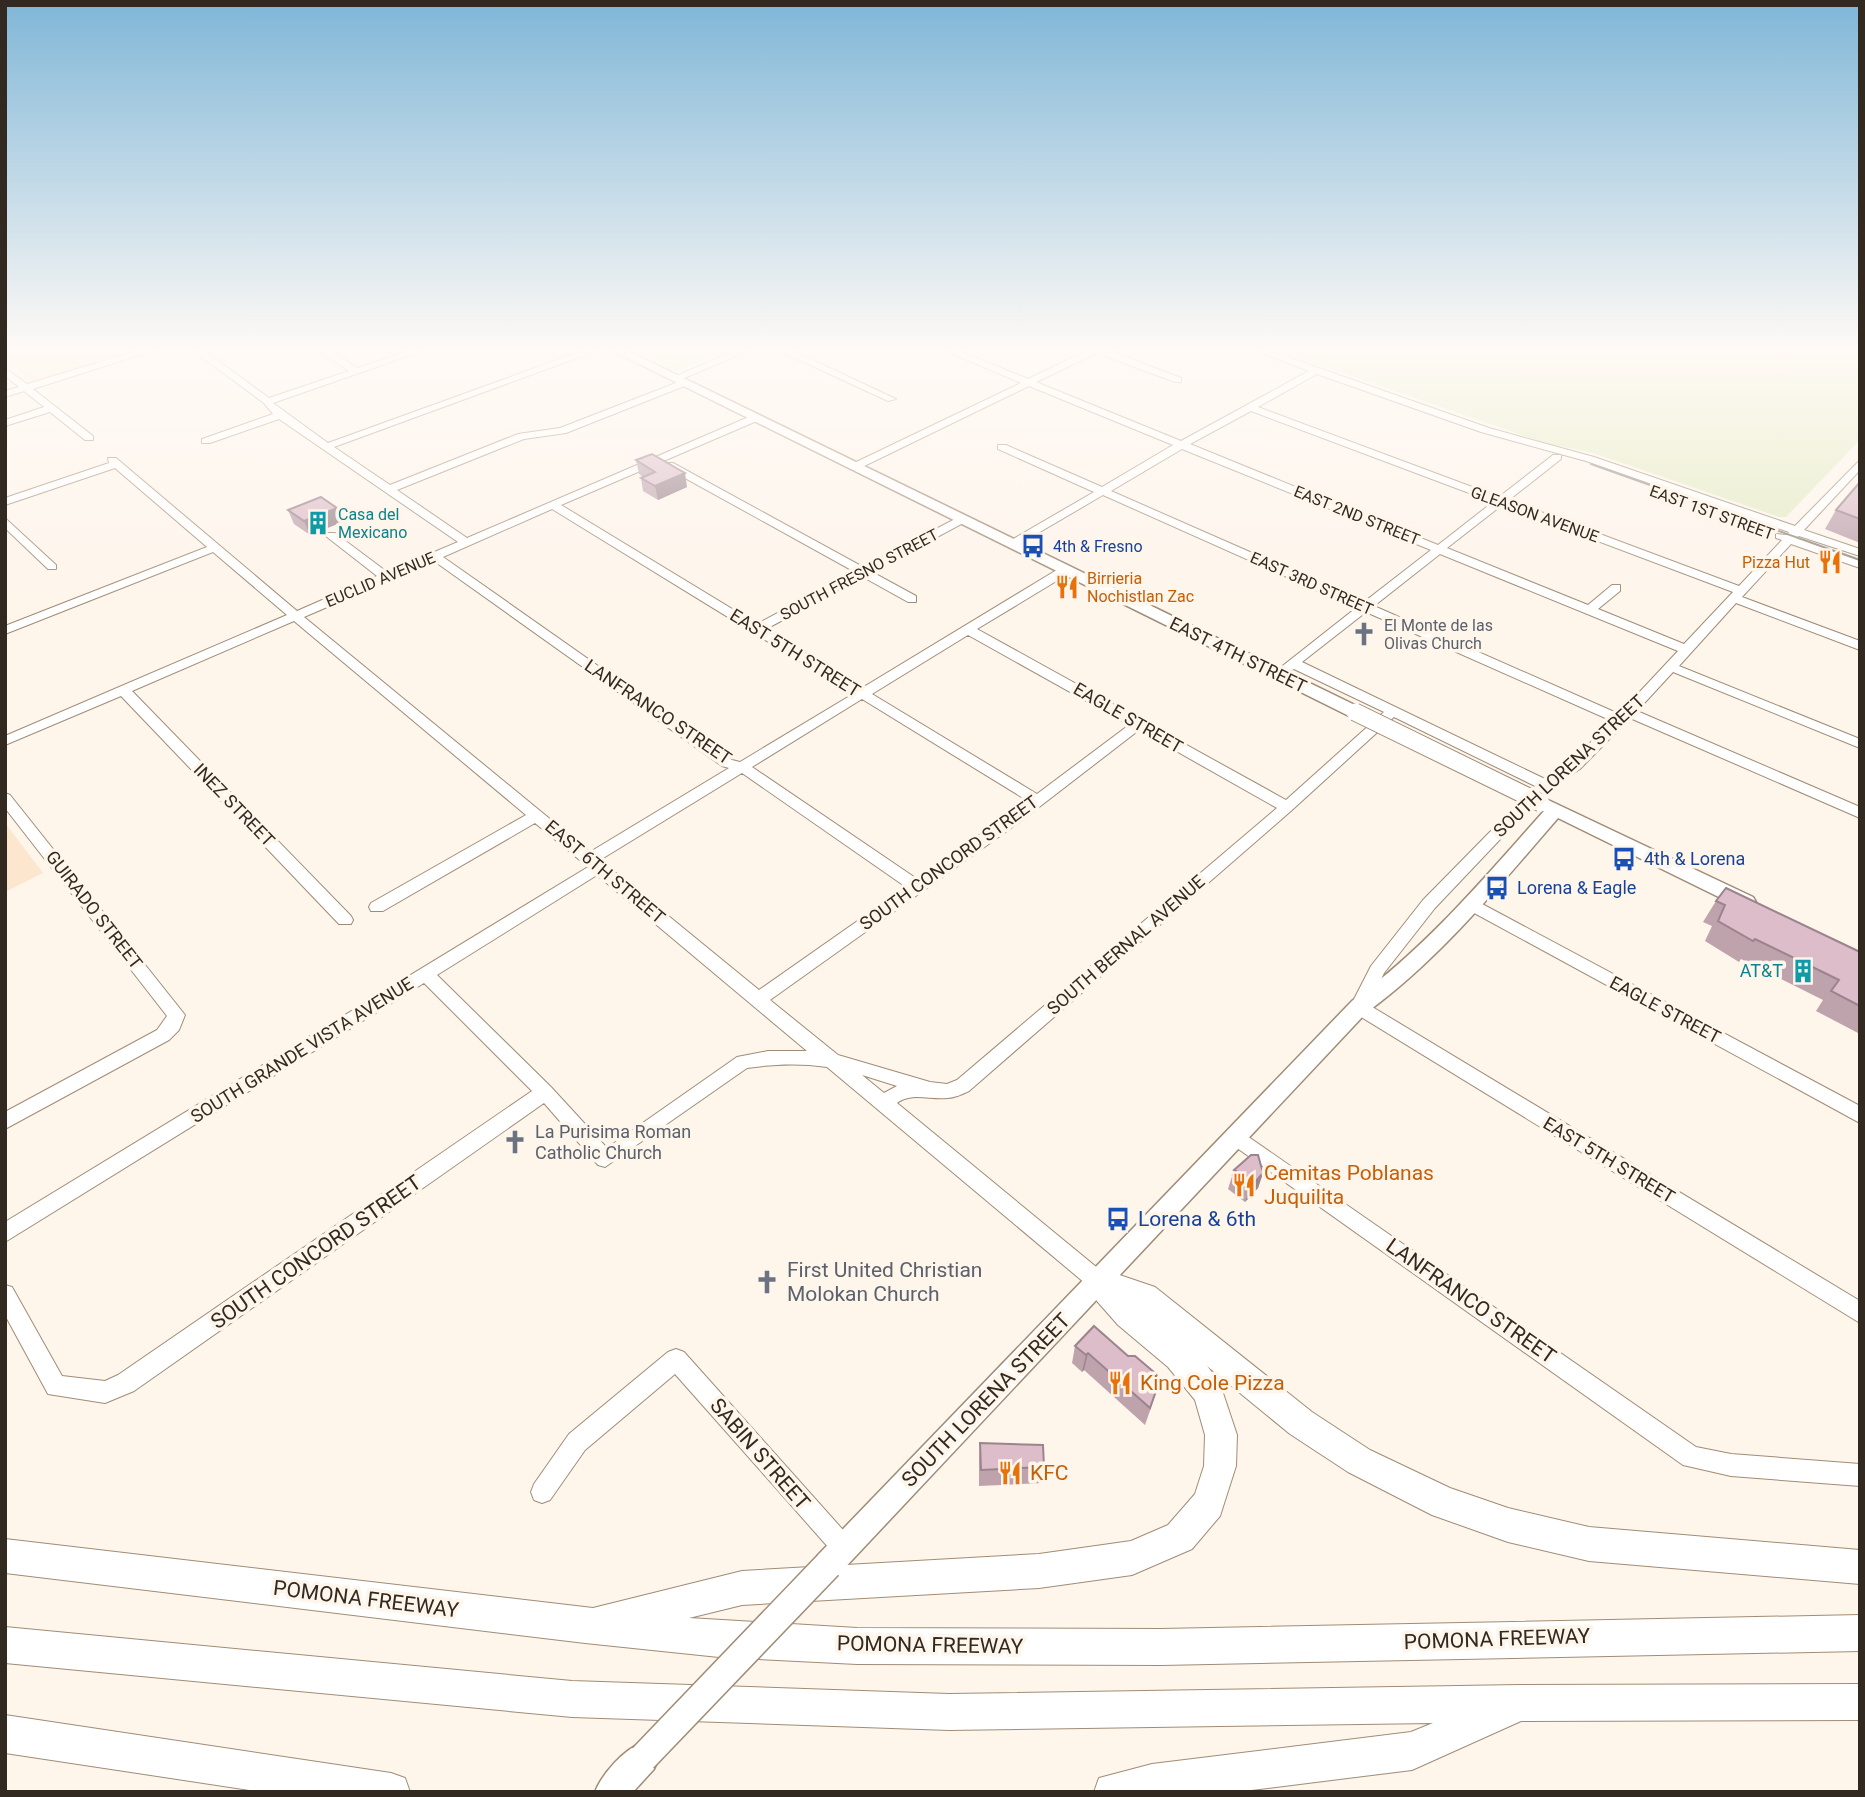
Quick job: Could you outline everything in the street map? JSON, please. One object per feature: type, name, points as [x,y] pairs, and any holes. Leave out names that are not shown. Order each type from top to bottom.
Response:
[{"type":"highway","points":[[1099,1283],[1145,1297],[1301,1423],[1359,1461],[1444,1503],[1508,1525],[1589,1544],[1860,1567]]},
{"type":"highway","points":[[585,1625],[742,1588],[1039,1571],[1132,1558],[1180,1537],[1208,1504],[1220,1466],[1221,1435],[1208,1392],[1179,1356],[1129,1315],[1099,1283]]},
{"type":"highway","name":"POMONA FREEWAY","points":[[5,1556],[719,1639],[885,1646],[1161,1647],[1860,1633]]},
{"type":"highway","points":[[5,1645],[572,1699],[949,1712],[1520,1703],[1860,1702]]},
{"type":"highway","points":[[1113,1792],[1152,1783],[1412,1751],[1520,1703]]},
{"type":"highway","points":[[5,1734],[391,1792]]},
{"type":"main road","name":"EAST 4TH STREET","points":[[787,434],[1355,712],[1547,799],[1765,911]]},
{"type":"main road","name":"SOUTH LORENA STREET","points":[[611,1792],[1099,1283],[1359,1007],[1380,994],[1471,904],[1547,799]]},
{"type":"street","points":[[84,434],[89,438]]},
{"type":"street","points":[[206,441],[226,434]]},
{"type":"street","points":[[308,434],[466,542]]},
{"type":"street","points":[[327,447],[363,434]]},
{"type":"street","points":[[390,489],[522,436],[539,434]]},
{"type":"street","name":"EUCLID AVENUE","points":[[5,741],[717,434]]},
{"type":"street","points":[[854,467],[923,434]]},
{"type":"street","name":"EAST 2ND STREET","points":[[1154,434],[1439,547],[1687,650]]},
{"type":"street","points":[[1012,544],[1201,434]]},
{"type":"street","name":"GLEASON AVENUE","points":[[1321,434],[1738,595],[1860,646]]},
{"type":"street","name":"EAST 1ST STREET","points":[[1495,434],[1793,535],[1860,553]]},
{"type":"street","name":"EAST 1ST STREET","points":[[1499,434],[1590,459],[1793,535],[1860,565]]},
{"type":"street","name":"EAST 3RD STREET","points":[[1002,447],[1365,607],[1860,813]]},
{"type":"street","points":[[1278,675],[1557,457]]},
{"type":"street","points":[[658,459],[912,599]]},
{"type":"street","name":"EAST 6TH STREET","points":[[5,502],[114,462],[1099,1283]]},
{"type":"street","name":"SOUTH LORENA STREET","points":[[1359,1007],[1377,970],[1429,904],[1547,799],[1860,463]]},
{"type":"street","name":"EAST 5TH STREET","points":[[553,505],[1037,800]]},
{"type":"street","name":"SOUTH FRESNO STREET","points":[[757,629],[961,520]]},
{"type":"street","points":[[5,521],[52,567]]},
{"type":"street","points":[[331,535],[386,577]]},
{"type":"street","points":[[5,630],[214,548]]},
{"type":"street","name":"LANFRANCO STREET","points":[[435,556],[727,763],[743,767],[918,887]]},
{"type":"street","name":"SOUTH GRANDE VISTA AVENUE","points":[[5,1233],[425,974],[743,767],[1064,571]]},
{"type":"street","points":[[1590,610],[1616,588]]},
{"type":"street","name":"EAGLE STREET","points":[[969,629],[1287,807]]},
{"type":"street","name":"EAST 4TH STREET","points":[[1293,663],[1393,711],[1547,799]]},
{"type":"street","points":[[1671,667],[1860,744]]},
{"type":"street","name":"INEZ STREET","points":[[123,690],[345,920]]},
{"type":"street","name":"SOUTH BERNAL AVENUE","points":[[829,1059],[930,1089],[947,1091],[962,1086],[1287,807],[1393,711]]},
{"type":"street","name":"SOUTH CONCORD STREET","points":[[759,999],[918,887],[1137,725]]},
{"type":"street","name":"GUIRADO STREET","points":[[5,798],[176,1015],[173,1025],[163,1035],[5,1121]]},
{"type":"street","points":[[377,907],[537,815]]},
{"type":"street","name":"EAGLE STREET","points":[[1471,904],[1860,1115]]},
{"type":"street","points":[[425,974],[545,1092],[605,1158],[743,1062],[764,1057],[805,1055],[829,1059]]},
{"type":"street","name":"EAST 5TH STREET","points":[[1359,1007],[1860,1313]]},
{"type":"street","points":[[883,1103],[897,1093],[930,1089]]},
{"type":"street","name":"SOUTH CONCORD STREET","points":[[5,1294],[56,1386],[79,1391],[105,1392],[127,1383],[545,1092]]},
{"type":"street","name":"LANFRANCO STREET","points":[[1237,1137],[1691,1457],[1707,1461],[1860,1475]]},
{"type":"street","name":"SABIN STREET","points":[[541,1492],[577,1442],[676,1359],[836,1557]]},
{"type":"shaded area","points":[[5,823],[43,873],[5,892]]},
{"type":"green space","points":[[1519,434],[1860,434],[1860,440],[1786,517],[1779,517],[1593,453],[1545,443]]},
{"type":"building","points":[[652,454],[685,473],[655,486],[641,478],[655,472],[636,460]]},
{"type":"building","points":[[1860,482],[1860,519],[1836,510]]},
{"type":"building","points":[[321,497],[337,508],[304,521],[288,510]]},
{"type":"building","points":[[1726,888],[1860,952],[1860,1006],[1831,991],[1839,980],[1755,939],[1753,941],[1718,921],[1725,905],[1716,901]]},
{"type":"building","points":[[1251,1155],[1258,1155],[1263,1173],[1250,1188],[1233,1175],[1236,1171],[1234,1170]]},
{"type":"building","points":[[1094,1326],[1128,1356],[1135,1356],[1161,1378],[1154,1385],[1157,1388],[1150,1408],[1088,1353],[1086,1355],[1075,1346]]},
{"type":"building","points":[[980,1443],[1043,1445],[1044,1467],[981,1470]]},
{"type":"tram line","points":[[1591,464],[1860,560]]},
{"type":"place","name":"Casa del Mexicano","points":[[318,523]]},
{"type":"place","name":"4th & Fresno","points":[[1033,546]]},
{"type":"place","name":"Pizza Hut","points":[[1830,562]]},
{"type":"place","name":"Birrieria Nochistlan Zac","points":[[1067,587]]},
{"type":"place","name":"El Monte de las Olivas Church","points":[[1364,634]]},
{"type":"place","name":"4th & Lorena","points":[[1624,859]]},
{"type":"place","name":"Lorena & Eagle","points":[[1497,888]]},
{"type":"place","name":"AT&T","points":[[1803,971]]},
{"type":"place","name":"La Purisima Roman Catholic Church","points":[[515,1142]]},
{"type":"place","name":"Cemitas Poblanas Juquilita","points":[[1244,1185]]},
{"type":"place","name":"Lorena & 6th","points":[[1118,1219]]},
{"type":"place","name":"First United Christian Molokan Church","points":[[767,1282]]},
{"type":"place","name":"King Cole Pizza","points":[[1120,1383]]},
{"type":"place","name":"KFC","points":[[1010,1473]]}]
